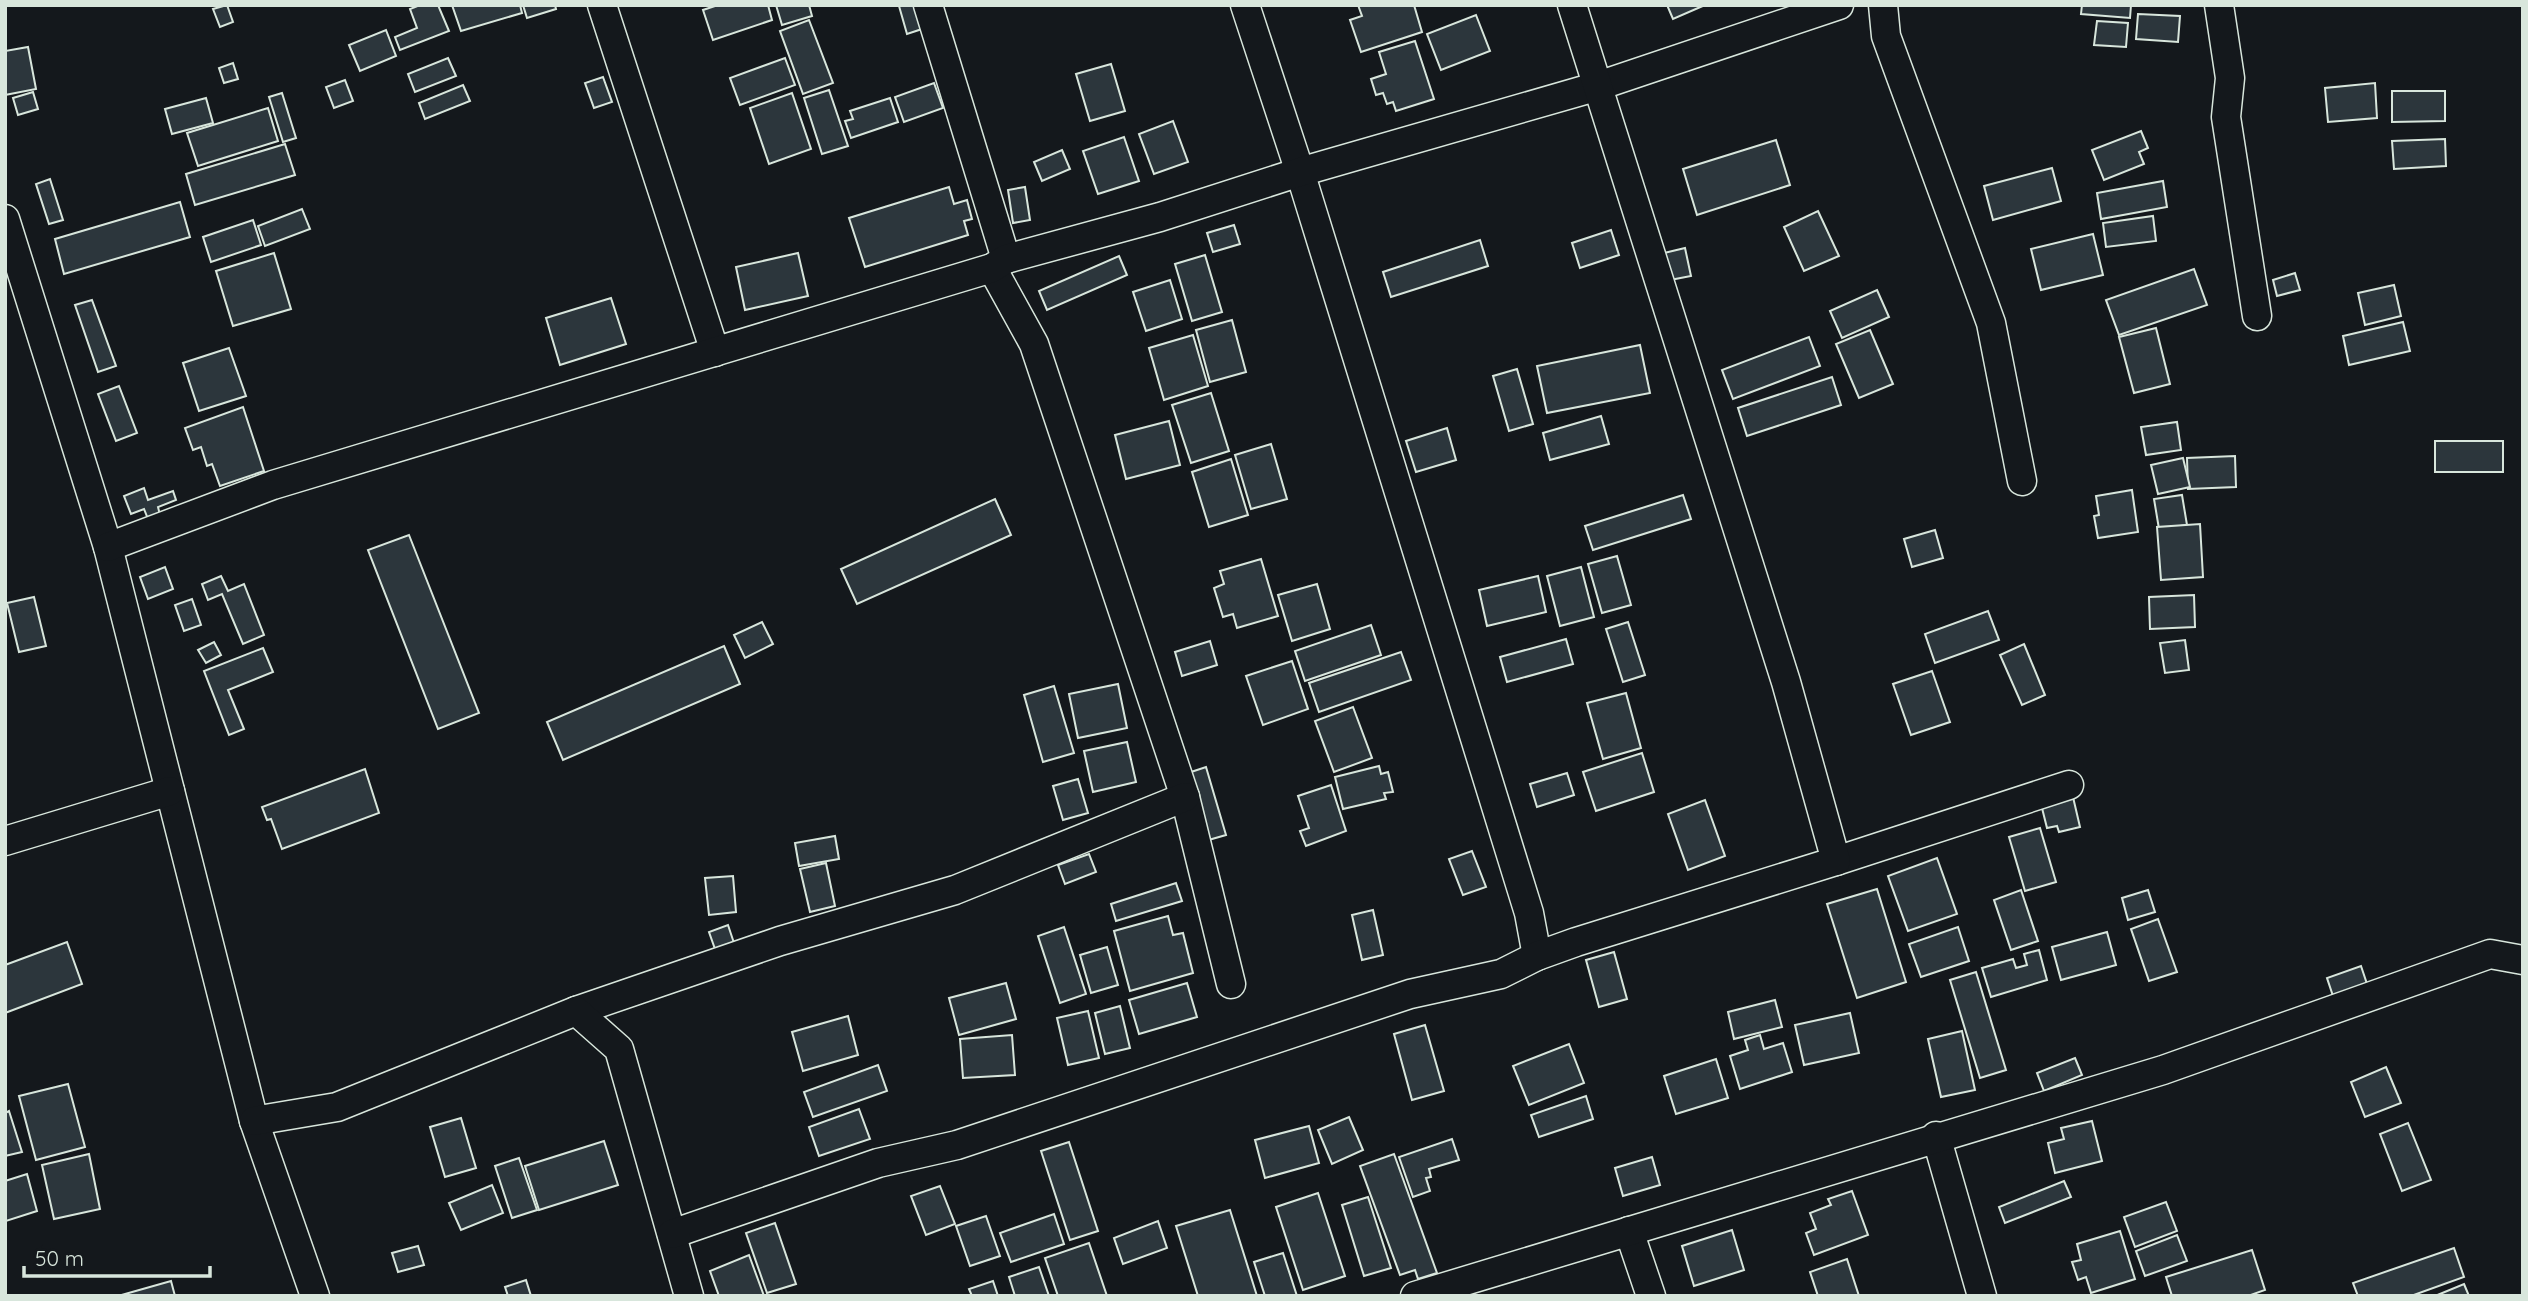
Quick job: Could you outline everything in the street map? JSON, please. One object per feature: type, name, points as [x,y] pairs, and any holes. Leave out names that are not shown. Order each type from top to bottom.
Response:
[{"type":"street","points":[[602,5],[715,352]]},
{"type":"street","points":[[928,5],[999,264],[1034,344],[1185,797],[1231,984]]},
{"type":"street","points":[[1245,5],[1300,172],[1529,913],[1536,956]]},
{"type":"street","points":[[1572,5],[1595,87],[1786,682],[1836,861]]},
{"type":"street","points":[[108,547],[273,485],[1160,217],[1300,172],[1595,87],[1839,5]]},
{"type":"street","points":[[1883,5],[1886,36],[1991,323],[2022,481]]},
{"type":"street","points":[[2220,5],[2230,64],[2226,117],[2257,316]]},
{"type":"street","points":[[5,219],[108,547],[254,1121],[316,1296]]},
{"type":"street","points":[[672,1234],[878,1163],[957,1145],[1410,994],[1501,974],[1536,956],[2069,785]]},
{"type":"street","points":[[5,841],[170,791]]},
{"type":"street","points":[[254,1121],[337,1107],[576,1012],[780,941],[955,890],[1185,797]]},
{"type":"street","points":[[1415,1296],[1936,1136],[2163,1070],[2490,954],[2523,960]]},
{"type":"street","points":[[576,1012],[619,1049],[689,1296]]},
{"type":"street","points":[[1936,1136],[1982,1296]]},
{"type":"street","points":[[1629,1231],[1651,1296]]},
{"type":"building","points":[[227,5],[233,22],[220,27],[213,9]]},
{"type":"building","points":[[420,5],[438,5],[449,31],[400,50],[395,37],[417,28],[410,9]]},
{"type":"building","points":[[452,5],[520,5],[522,13],[461,31]]},
{"type":"building","points":[[523,5],[555,5],[556,9],[527,18]]},
{"type":"building","points":[[718,5],[768,5],[772,20],[713,40],[703,10]]},
{"type":"building","points":[[776,5],[809,5],[812,16],[782,25]]},
{"type":"building","points":[[915,5],[922,29],[907,34],[899,6]]},
{"type":"building","points":[[1358,5],[1414,5],[1422,32],[1361,52],[1350,20],[1362,16]]},
{"type":"building","points":[[1667,5],[1705,5],[1673,19]]},
{"type":"building","points":[[2082,5],[2131,5],[2130,18],[2081,14]]},
{"type":"building","points":[[2138,14],[2180,16],[2178,42],[2136,39]]},
{"type":"building","points":[[1476,15],[1490,51],[1441,70],[1427,34]]},
{"type":"building","points":[[809,20],[833,83],[803,94],[780,31]]},
{"type":"building","points":[[2097,21],[2128,23],[2126,47],[2094,45]]},
{"type":"building","points":[[386,30],[396,56],[360,71],[349,45]]},
{"type":"building","points":[[1415,41],[1434,99],[1396,111],[1393,102],[1387,104],[1383,93],[1376,95],[1371,79],[1386,74],[1379,52]]},
{"type":"building","points":[[28,47],[36,89],[5,95],[5,51]]},
{"type":"building","points":[[448,58],[456,76],[415,92],[408,74]]},
{"type":"building","points":[[785,58],[795,85],[740,105],[730,78]]},
{"type":"building","points":[[233,63],[238,79],[224,83],[219,68]]},
{"type":"building","points":[[1111,64],[1125,111],[1090,121],[1076,74]]},
{"type":"building","points":[[603,77],[612,102],[594,108],[585,83]]},
{"type":"building","points":[[345,80],[353,101],[334,108],[326,87]]},
{"type":"building","points":[[934,83],[943,108],[904,122],[895,97]]},
{"type":"building","points":[[2375,83],[2377,118],[2328,122],[2325,88]]},
{"type":"building","points":[[463,85],[470,101],[425,119],[419,103]]},
{"type":"building","points":[[829,90],[848,146],[822,154],[804,98]]},
{"type":"building","points":[[2392,91],[2445,91],[2445,121],[2392,122]]},
{"type":"building","points":[[33,92],[38,109],[18,115],[13,98]]},
{"type":"building","points":[[282,93],[296,138],[283,142],[269,97]]},
{"type":"building","points":[[792,93],[811,149],[769,164],[750,108]]},
{"type":"building","points":[[206,98],[213,123],[172,134],[165,109]]},
{"type":"building","points":[[890,98],[898,122],[851,138],[845,121],[853,119],[850,111]]},
{"type":"building","points":[[268,108],[278,141],[198,166],[187,133]]},
{"type":"building","points":[[1173,121],[1188,162],[1154,174],[1139,134]]},
{"type":"building","points":[[2141,131],[2148,148],[2139,152],[2144,164],[2104,180],[2092,150]]},
{"type":"building","points":[[1124,137],[1139,181],[1098,194],[1083,151]]},
{"type":"building","points":[[2445,139],[2446,166],[2394,169],[2392,141]]},
{"type":"building","points":[[1776,140],[1790,185],[1697,215],[1683,169]]},
{"type":"building","points":[[285,144],[295,175],[195,205],[186,174]]},
{"type":"building","points":[[1062,150],[1070,169],[1042,181],[1034,162]]},
{"type":"building","points":[[2052,168],[2061,201],[1993,220],[1984,186]]},
{"type":"building","points":[[50,179],[63,220],[49,224],[36,184]]},
{"type":"building","points":[[2163,181],[2167,207],[2101,219],[2097,193]]},
{"type":"building","points":[[949,187],[954,204],[967,200],[972,219],[964,221],[968,235],[865,267],[849,218]]},
{"type":"building","points":[[1025,187],[1030,220],[1013,223],[1008,190]]},
{"type":"building","points":[[180,202],[190,237],[64,274],[55,239]]},
{"type":"building","points":[[302,209],[310,229],[265,246],[258,226]]},
{"type":"building","points":[[1818,211],[1839,256],[1804,271],[1784,227]]},
{"type":"building","points":[[2153,216],[2156,241],[2106,247],[2103,223]]},
{"type":"building","points":[[253,220],[261,245],[211,262],[203,237]]},
{"type":"building","points":[[1234,225],[1240,244],[1213,252],[1207,233]]},
{"type":"building","points":[[1611,230],[1619,255],[1580,268],[1572,243]]},
{"type":"building","points":[[2093,234],[2103,275],[2041,290],[2031,249]]},
{"type":"building","points":[[1480,240],[1488,266],[1391,297],[1383,272]]},
{"type":"building","points":[[1685,248],[1691,276],[1670,280],[1664,253]]},
{"type":"building","points":[[274,253],[291,309],[233,326],[216,271]]},
{"type":"building","points":[[798,253],[808,296],[745,310],[736,267]]},
{"type":"building","points":[[1205,255],[1222,312],[1192,321],[1175,264]]},
{"type":"building","points":[[1119,256],[1127,275],[1047,310],[1039,291]]},
{"type":"building","points":[[2194,269],[2207,305],[2119,335],[2106,300]]},
{"type":"building","points":[[2295,273],[2300,290],[2277,296],[2273,280]]},
{"type":"building","points":[[1170,280],[1182,319],[1146,331],[1133,292]]},
{"type":"building","points":[[2394,285],[2401,316],[2365,325],[2358,293]]},
{"type":"building","points":[[1877,290],[1889,317],[1842,338],[1830,311]]},
{"type":"building","points":[[611,298],[626,344],[560,365],[546,318]]},
{"type":"building","points":[[92,300],[116,366],[98,372],[75,305]]},
{"type":"building","points":[[1232,320],[1246,372],[1210,382],[1196,330]]},
{"type":"building","points":[[2403,322],[2410,351],[2349,365],[2343,336]]},
{"type":"building","points":[[2156,328],[2170,384],[2134,393],[2119,337]]},
{"type":"building","points":[[1870,330],[1893,384],[1859,398],[1836,344]]},
{"type":"building","points":[[1193,335],[1208,386],[1164,400],[1149,348]]},
{"type":"building","points":[[1809,337],[1820,366],[1733,399],[1722,370]]},
{"type":"building","points":[[1640,345],[1650,393],[1547,413],[1537,366]]},
{"type":"building","points":[[229,348],[246,396],[199,411],[183,363]]},
{"type":"building","points":[[1517,369],[1533,424],[1509,431],[1493,376]]},
{"type":"building","points":[[1832,377],[1841,405],[1747,436],[1738,408]]},
{"type":"building","points":[[119,386],[137,433],[116,441],[98,394]]},
{"type":"building","points":[[1211,393],[1229,451],[1191,463],[1172,405]]},
{"type":"building","points":[[243,407],[264,471],[220,486],[212,464],[207,466],[201,447],[193,450],[185,428]]},
{"type":"building","points":[[1601,416],[1609,444],[1550,460],[1543,433]]},
{"type":"building","points":[[1169,421],[1180,465],[1126,479],[1115,435]]},
{"type":"building","points":[[2177,422],[2181,450],[2146,455],[2141,427]]},
{"type":"building","points":[[1447,428],[1456,460],[1416,472],[1406,441]]},
{"type":"building","points":[[2435,441],[2503,441],[2503,472],[2435,472]]},
{"type":"building","points":[[1271,444],[1287,499],[1251,509],[1235,455]]},
{"type":"building","points":[[2235,456],[2236,487],[2188,489],[2187,458]]},
{"type":"building","points":[[2183,458],[2190,487],[2158,494],[2151,465]]},
{"type":"building","points":[[1231,459],[1248,515],[1209,527],[1192,472]]},
{"type":"building","points":[[144,488],[148,500],[173,491],[176,500],[158,507],[160,515],[148,519],[144,509],[131,514],[124,496]]},
{"type":"building","points":[[2132,490],[2138,532],[2098,538],[2094,516],[2099,515],[2096,496]]},
{"type":"building","points":[[1683,495],[1691,519],[1593,550],[1585,526]]},
{"type":"building","points":[[2182,495],[2187,525],[2159,529],[2154,499]]},
{"type":"building","points":[[995,499],[1011,535],[857,604],[841,569]]},
{"type":"building","points":[[2200,524],[2203,577],[2161,580],[2157,527]]},
{"type":"building","points":[[1935,530],[1943,558],[1912,567],[1904,539]]},
{"type":"building","points":[[409,535],[479,713],[438,729],[368,550]]},
{"type":"building","points":[[1617,556],[1631,605],[1602,613],[1588,564]]},
{"type":"building","points":[[1261,559],[1278,616],[1237,628],[1233,614],[1223,617],[1214,588],[1224,584],[1220,571]]},
{"type":"building","points":[[165,567],[173,589],[148,599],[140,577]]},
{"type":"building","points":[[1581,567],[1594,617],[1560,626],[1547,576]]},
{"type":"building","points":[[221,576],[228,591],[244,584],[264,635],[243,644],[222,594],[208,600],[202,584]]},
{"type":"building","points":[[1538,576],[1546,612],[1487,626],[1479,590]]},
{"type":"building","points":[[1317,584],[1330,629],[1292,641],[1278,595]]},
{"type":"building","points":[[2194,595],[2195,627],[2150,629],[2149,597]]},
{"type":"building","points":[[34,597],[46,646],[19,652],[7,603]]},
{"type":"building","points":[[192,599],[201,625],[184,631],[175,605]]},
{"type":"building","points":[[1988,611],[1999,640],[1935,663],[1925,634]]},
{"type":"building","points":[[762,622],[773,644],[745,658],[734,635]]},
{"type":"building","points":[[1628,622],[1645,675],[1623,682],[1606,629]]},
{"type":"building","points":[[1371,625],[1381,655],[1305,681],[1295,651]]},
{"type":"building","points":[[1566,639],[1573,664],[1507,682],[1500,657]]},
{"type":"building","points":[[2185,640],[2189,670],[2165,673],[2160,643]]},
{"type":"building","points":[[1210,641],[1217,665],[1182,676],[1175,652]]},
{"type":"building","points":[[214,642],[221,655],[206,663],[198,650]]},
{"type":"building","points":[[2024,644],[2045,695],[2022,705],[2000,655]]},
{"type":"building","points":[[724,646],[740,684],[563,760],[547,722]]},
{"type":"building","points":[[263,648],[273,672],[228,690],[244,729],[229,735],[204,671]]},
{"type":"building","points":[[1401,652],[1411,680],[1319,712],[1309,683]]},
{"type":"building","points":[[1292,661],[1308,709],[1263,725],[1246,676]]},
{"type":"building","points":[[1932,671],[1950,722],[1911,735],[1893,684]]},
{"type":"building","points":[[1118,684],[1127,728],[1078,738],[1069,694]]},
{"type":"building","points":[[1054,686],[1074,753],[1043,762],[1024,695]]},
{"type":"building","points":[[1626,693],[1641,748],[1603,759],[1587,703]]},
{"type":"building","points":[[1353,707],[1372,758],[1334,772],[1315,721]]},
{"type":"building","points":[[1127,742],[1136,782],[1093,792],[1084,751]]},
{"type":"building","points":[[1642,753],[1654,792],[1596,811],[1583,772]]},
{"type":"building","points":[[1379,766],[1381,774],[1388,772],[1393,792],[1384,793],[1386,799],[1343,809],[1335,777]]},
{"type":"building","points":[[1206,767],[1226,835],[1205,841],[1185,774]]},
{"type":"building","points":[[365,769],[379,813],[282,849],[271,819],[267,820],[262,807]]},
{"type":"building","points":[[1567,773],[1574,795],[1537,807],[1530,784]]},
{"type":"building","points":[[1078,779],[1088,813],[1063,820],[1053,786]]},
{"type":"building","points":[[1331,785],[1346,831],[1306,846],[1300,831],[1309,828],[1298,796]]},
{"type":"building","points":[[2073,797],[2080,827],[2059,832],[2057,826],[2047,828],[2041,804]]},
{"type":"building","points":[[1705,800],[1725,856],[1688,870],[1668,814]]},
{"type":"building","points":[[2040,828],[2056,882],[2025,891],[2009,837]]},
{"type":"building","points":[[835,836],[839,859],[799,866],[795,843]]},
{"type":"building","points":[[1472,851],[1486,887],[1463,895],[1449,859]]},
{"type":"building","points":[[1089,854],[1096,872],[1065,884],[1058,865]]},
{"type":"building","points":[[1937,858],[1957,914],[1908,931],[1888,876]]},
{"type":"building","points":[[826,863],[835,906],[810,912],[800,869]]},
{"type":"building","points":[[733,876],[736,912],[709,915],[705,878]]},
{"type":"building","points":[[1176,883],[1182,901],[1116,921],[1111,904]]},
{"type":"building","points":[[1877,889],[1906,982],[1857,998],[1827,904]]},
{"type":"building","points":[[2021,890],[2038,941],[2011,950],[1994,900]]},
{"type":"building","points":[[2148,890],[2155,912],[2128,920],[2122,898]]},
{"type":"building","points":[[1373,910],[1383,955],[1362,960],[1352,915]]},
{"type":"building","points":[[1168,916],[1173,935],[1183,933],[1193,973],[1130,991],[1114,931]]},
{"type":"building","points":[[2158,919],[2177,972],[2149,981],[2131,929]]},
{"type":"building","points":[[728,925],[734,943],[715,949],[709,932]]},
{"type":"building","points":[[1064,927],[1086,994],[1060,1003],[1038,936]]},
{"type":"building","points":[[1958,927],[1969,961],[1921,977],[1909,944]]},
{"type":"building","points":[[2107,932],[2116,965],[2061,980],[2052,947]]},
{"type":"building","points":[[67,942],[82,984],[5,1013],[5,965]]},
{"type":"building","points":[[1107,947],[1118,985],[1091,993],[1080,955]]},
{"type":"building","points":[[2039,950],[2047,980],[1991,997],[1982,968],[2013,959],[2016,968],[2027,965],[2024,954]]},
{"type":"building","points":[[1614,952],[1627,999],[1599,1007],[1586,960]]},
{"type":"building","points":[[2361,966],[2368,987],[2334,999],[2327,978]]},
{"type":"building","points":[[1976,972],[2006,1070],[1980,1078],[1950,980]]},
{"type":"building","points":[[1006,983],[1016,1019],[959,1035],[949,998]]},
{"type":"building","points":[[1187,983],[1197,1017],[1139,1034],[1129,1000]]},
{"type":"building","points":[[1775,1000],[1782,1027],[1734,1039],[1728,1012]]},
{"type":"building","points":[[1120,1006],[1130,1048],[1105,1054],[1095,1013]]},
{"type":"building","points":[[1088,1011],[1099,1058],[1068,1065],[1057,1018]]},
{"type":"building","points":[[1850,1013],[1859,1053],[1804,1065],[1795,1025]]},
{"type":"building","points":[[848,1016],[858,1055],[803,1071],[792,1032]]},
{"type":"building","points":[[1425,1025],[1444,1091],[1412,1100],[1394,1034]]},
{"type":"building","points":[[1962,1031],[1975,1090],[1941,1097],[1928,1039]]},
{"type":"building","points":[[1012,1035],[1015,1075],[963,1078],[960,1039]]},
{"type":"building","points":[[1760,1035],[1764,1049],[1783,1043],[1792,1072],[1740,1089],[1730,1056],[1748,1050],[1745,1040]]},
{"type":"building","points":[[1569,1044],[1584,1083],[1529,1105],[1513,1066]]},
{"type":"building","points":[[2075,1058],[2082,1075],[2044,1091],[2037,1073]]},
{"type":"building","points":[[1716,1059],[1728,1098],[1676,1114],[1664,1076]]},
{"type":"building","points":[[878,1065],[887,1091],[813,1117],[804,1092]]},
{"type":"building","points":[[2386,1067],[2401,1103],[2365,1117],[2351,1082]]},
{"type":"building","points":[[68,1084],[85,1147],[36,1160],[19,1096]]},
{"type":"building","points":[[1586,1096],[1593,1119],[1539,1137],[1531,1115]]},
{"type":"building","points":[[859,1109],[870,1139],[819,1156],[809,1127]]},
{"type":"building","points":[[9,1111],[22,1152],[5,1156],[5,1113]]},
{"type":"building","points":[[1349,1117],[1363,1150],[1332,1164],[1318,1130]]},
{"type":"building","points":[[461,1118],[476,1168],[445,1177],[430,1127]]},
{"type":"building","points":[[2092,1121],[2102,1161],[2055,1173],[2048,1143],[2064,1139],[2061,1128]]},
{"type":"building","points":[[2408,1123],[2431,1180],[2402,1191],[2380,1134]]},
{"type":"building","points":[[1309,1126],[1319,1163],[1265,1178],[1255,1140]]},
{"type":"building","points":[[1452,1139],[1459,1160],[1429,1169],[1431,1177],[1426,1178],[1430,1191],[1413,1197],[1399,1157]]},
{"type":"building","points":[[604,1141],[618,1185],[539,1210],[525,1166]]},
{"type":"building","points":[[1069,1142],[1098,1231],[1070,1240],[1041,1151]]},
{"type":"building","points":[[89,1154],[100,1209],[54,1219],[42,1165]]},
{"type":"building","points":[[1394,1154],[1437,1273],[1418,1279],[1415,1270],[1400,1275],[1360,1166]]},
{"type":"building","points":[[1652,1157],[1660,1185],[1623,1196],[1615,1168]]},
{"type":"building","points":[[519,1158],[537,1210],[512,1218],[495,1166]]},
{"type":"building","points":[[27,1174],[37,1211],[6,1221],[5,1181]]},
{"type":"building","points":[[2064,1181],[2071,1197],[2005,1223],[1999,1207]]},
{"type":"building","points":[[492,1185],[503,1213],[461,1230],[449,1203]]},
{"type":"building","points":[[940,1186],[955,1224],[926,1235],[911,1196]]},
{"type":"building","points":[[1852,1191],[1868,1235],[1814,1255],[1806,1233],[1816,1229],[1810,1213],[1831,1205],[1828,1199]]},
{"type":"building","points":[[1318,1193],[1345,1276],[1303,1290],[1276,1207]]},
{"type":"building","points":[[1368,1197],[1391,1268],[1364,1276],[1342,1205]]},
{"type":"building","points":[[2166,1202],[2177,1231],[2135,1247],[2124,1217]]},
{"type":"building","points":[[1230,1210],[1257,1296],[1198,1296],[1176,1226]]},
{"type":"building","points":[[1054,1214],[1064,1244],[1011,1262],[1000,1233]]},
{"type":"building","points":[[986,1216],[1000,1256],[970,1266],[956,1226]]},
{"type":"building","points":[[1158,1221],[1167,1248],[1123,1264],[1114,1238]]},
{"type":"building","points":[[775,1223],[796,1284],[767,1293],[746,1233]]},
{"type":"building","points":[[1732,1230],[1744,1270],[1694,1286],[1682,1246]]},
{"type":"building","points":[[2120,1231],[2135,1279],[2091,1293],[2086,1277],[2078,1280],[2072,1262],[2081,1260],[2077,1244]]},
{"type":"building","points":[[2177,1235],[2187,1261],[2145,1276],[2136,1251]]},
{"type":"building","points":[[1089,1243],[1107,1296],[1058,1296],[1045,1258]]},
{"type":"building","points":[[418,1246],[424,1265],[398,1272],[392,1253]]},
{"type":"building","points":[[2454,1248],[2464,1277],[2411,1296],[2358,1296],[2353,1283]]},
{"type":"building","points":[[2252,1250],[2265,1290],[2248,1296],[2172,1296],[2166,1277]]},
{"type":"building","points":[[1283,1253],[1297,1296],[1265,1296],[1254,1262]]},
{"type":"building","points":[[749,1255],[764,1296],[719,1296],[710,1271]]},
{"type":"building","points":[[1847,1259],[1859,1296],[1818,1296],[1810,1272]]},
{"type":"building","points":[[1039,1267],[1049,1296],[1015,1296],[1009,1277]]},
{"type":"building","points":[[526,1280],[531,1296],[508,1296],[505,1287]]},
{"type":"building","points":[[171,1281],[175,1296],[118,1296]]},
{"type":"building","points":[[993,1281],[998,1296],[972,1296],[969,1289]]},
{"type":"building","points":[[2464,1284],[2469,1296],[2435,1296]]}]
